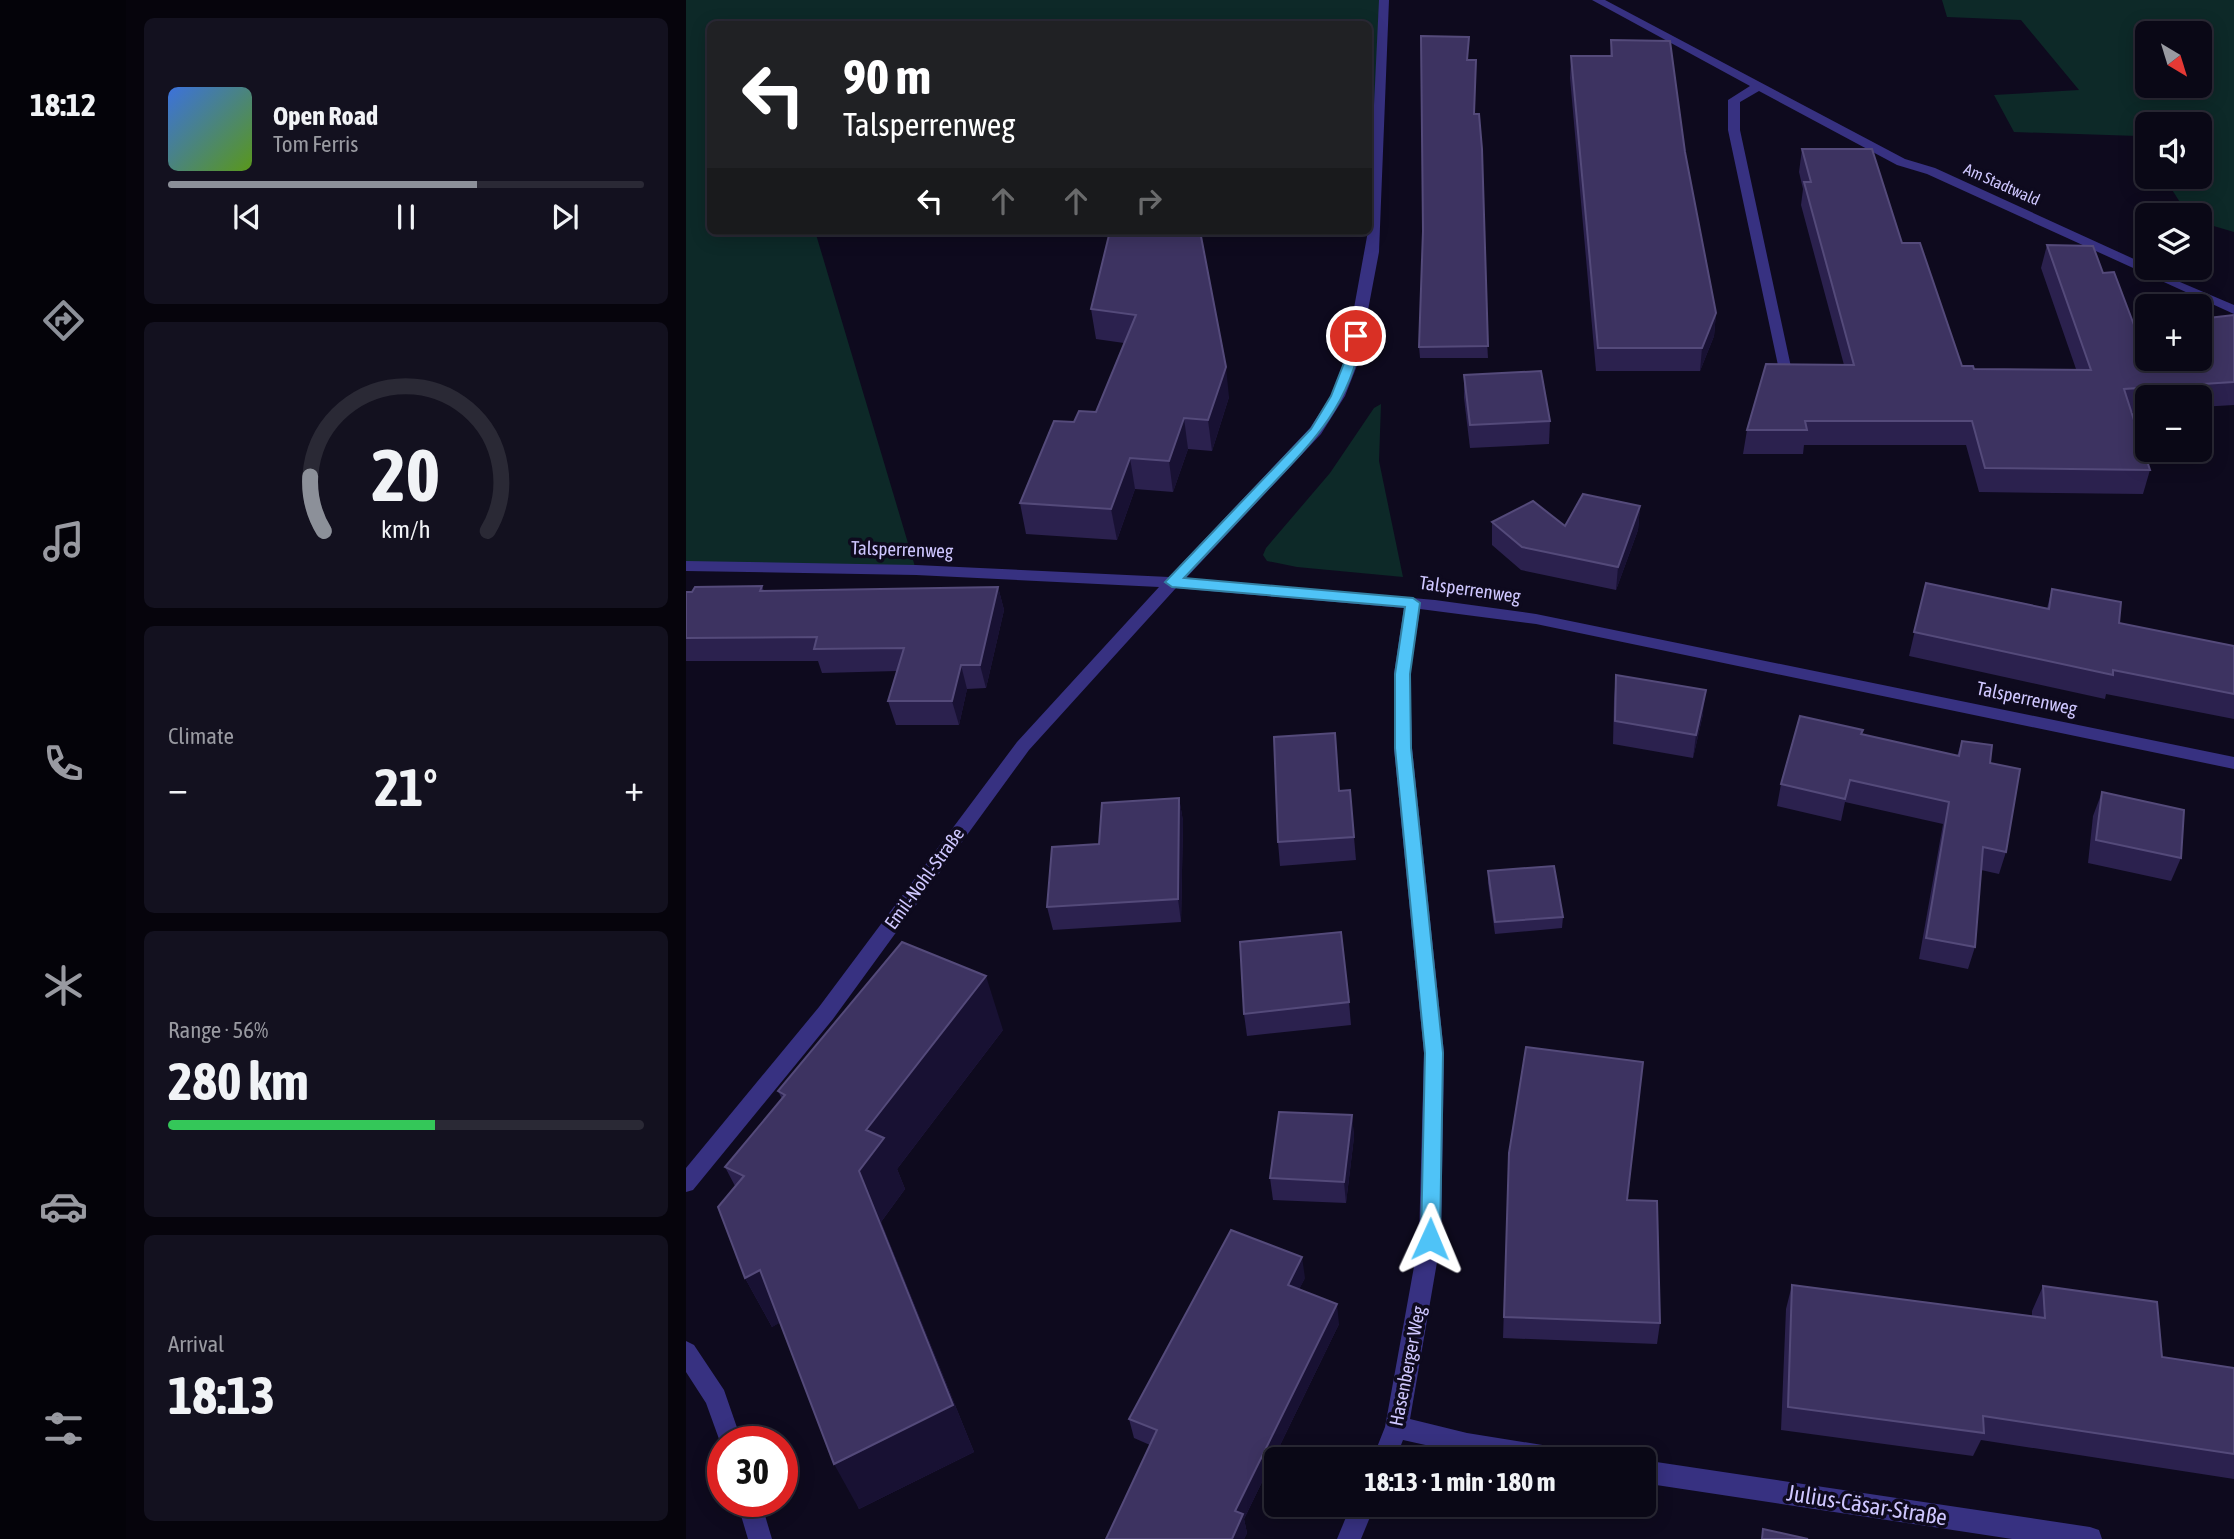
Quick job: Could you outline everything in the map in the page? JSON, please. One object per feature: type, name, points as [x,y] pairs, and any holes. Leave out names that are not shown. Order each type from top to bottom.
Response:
[{"type":"street","name":"Emil-Nohl-Straße","points":[[686,1183],[826,1013],[1016,756],[1172,582],[1316,431],[1338,396],[1351,363],[1372,252],[1384,0]]},
{"type":"street","name":"Am Stadtwald","points":[[1597,0],[1901,162],[1931,171],[2234,310]]},
{"type":"street","points":[[1758,87],[1734,100],[1734,130],[1784,367]]},
{"type":"street","name":"Talsperrenweg","points":[[686,566],[916,570],[1172,582],[1413,603],[1536,619],[1722,655],[2234,763]]},
{"type":"street","name":"Hasenberger Weg","points":[[1389,1447],[1397,1427],[1430,1239],[1434,1053],[1403,748],[1402,674],[1413,603]]},
{"type":"street","points":[[686,1352],[716,1398],[725,1426]]},
{"type":"street","points":[[1397,1427],[1486,1447]]},
{"type":"street","name":"Julius-Cäsar-Straße","points":[[1656,1473],[2090,1539]]},
{"type":"street","points":[[753,1517],[760,1539]]},
{"type":"street","points":[[1349,1539],[1358,1517]]},
{"type":"green space","points":[[686,0],[1383,0],[1378,148],[1372,148],[1372,21],[707,21],[707,235],[816,235],[916,570],[686,566]]},
{"type":"green space","points":[[1942,0],[2234,0],[2234,232],[2212,226],[2212,203],[2180,203],[2172,189],[2212,189],[2212,112],[2135,112],[2135,136],[2014,132],[1994,95],[2079,90],[2021,20],[1947,17]]},
{"type":"green space","points":[[1381,404],[1379,461],[1403,577],[1297,567],[1267,561],[1263,555],[1266,548],[1330,473],[1374,408]]},
{"type":"building","points":[[1421,36],[1469,37],[1467,60],[1476,60],[1474,114],[1479,114],[1482,149],[1488,346],[1419,347],[1423,231]]},
{"type":"building","points":[[1611,40],[1670,41],[1685,152],[1716,313],[1702,348],[1598,348],[1571,56],[1612,56]]},
{"type":"building","points":[[1802,149],[1872,149],[1902,243],[1920,243],[1962,366],[1973,366],[1974,369],[2091,370],[2047,245],[2093,246],[2103,273],[2114,272],[2135,325],[2135,371],[2212,371],[2212,318],[2234,315],[2234,382],[2135,385],[2135,388],[2124,389],[2135,423],[2135,462],[2147,462],[2150,470],[1985,468],[1972,421],[1805,421],[1807,430],[1747,430],[1766,364],[1854,365],[1804,182],[1811,182]]},
{"type":"building","points":[[1109,235],[1201,235],[1226,367],[1208,420],[1184,418],[1169,461],[1130,458],[1111,509],[1020,503],[1054,421],[1074,422],[1079,411],[1096,412],[1136,315],[1091,309]]},
{"type":"building","points":[[1541,371],[1550,421],[1470,425],[1464,375]]},
{"type":"building","points":[[1583,494],[1640,506],[1618,567],[1522,547],[1492,522],[1533,501],[1565,526]]},
{"type":"building","points":[[1926,583],[2049,609],[2052,589],[2121,602],[2119,623],[2234,646],[2234,694],[2113,670],[2113,675],[1914,632]]},
{"type":"building","points":[[762,586],[760,591],[998,587],[980,665],[961,665],[952,701],[888,701],[904,648],[814,649],[817,637],[686,638],[686,592],[692,592],[695,587]]},
{"type":"building","points":[[1616,675],[1706,690],[1696,735],[1615,721]]},
{"type":"building","points":[[1800,716],[1863,730],[1861,734],[1959,756],[1962,741],[1992,745],[1990,763],[2020,769],[2006,852],[1983,847],[1975,947],[1926,938],[1949,802],[1850,780],[1845,799],[1781,784]]},
{"type":"building","points":[[1335,733],[1339,791],[1350,790],[1354,837],[1278,842],[1274,737]]},
{"type":"building","points":[[2102,792],[2184,810],[2181,858],[2096,840]]},
{"type":"building","points":[[1179,798],[1178,899],[1047,907],[1052,847],[1099,844],[1102,803]]},
{"type":"building","points":[[1554,866],[1563,917],[1495,922],[1488,871]]},
{"type":"building","points":[[1341,932],[1349,1002],[1244,1014],[1240,942]]},
{"type":"building","points":[[902,942],[986,976],[866,1130],[884,1138],[859,1171],[953,1405],[834,1464],[760,1270],[745,1278],[718,1207],[744,1176],[725,1167],[785,1095],[778,1091]]},
{"type":"building","points":[[1526,1047],[1643,1062],[1627,1200],[1657,1201],[1660,1323],[1504,1317],[1509,1153]]},
{"type":"building","points":[[1279,1112],[1352,1115],[1344,1182],[1270,1178]]},
{"type":"building","points":[[1231,1230],[1302,1257],[1288,1285],[1337,1304],[1267,1447],[1264,1447],[1264,1452],[1235,1511],[1243,1514],[1232,1539],[1106,1539],[1157,1430],[1129,1419]]},
{"type":"building","points":[[1792,1285],[2045,1318],[2043,1286],[2157,1302],[2162,1357],[2234,1368],[2234,1454],[1983,1416],[1984,1433],[1788,1407]]},
{"type":"building","points":[[1763,1529],[1808,1539],[1762,1539]]},
{"type":"route","points":[[1356,336],[1351,363],[1338,396],[1316,431],[1172,582],[1413,603],[1402,674],[1403,748],[1434,1053],[1430,1239]]}]
